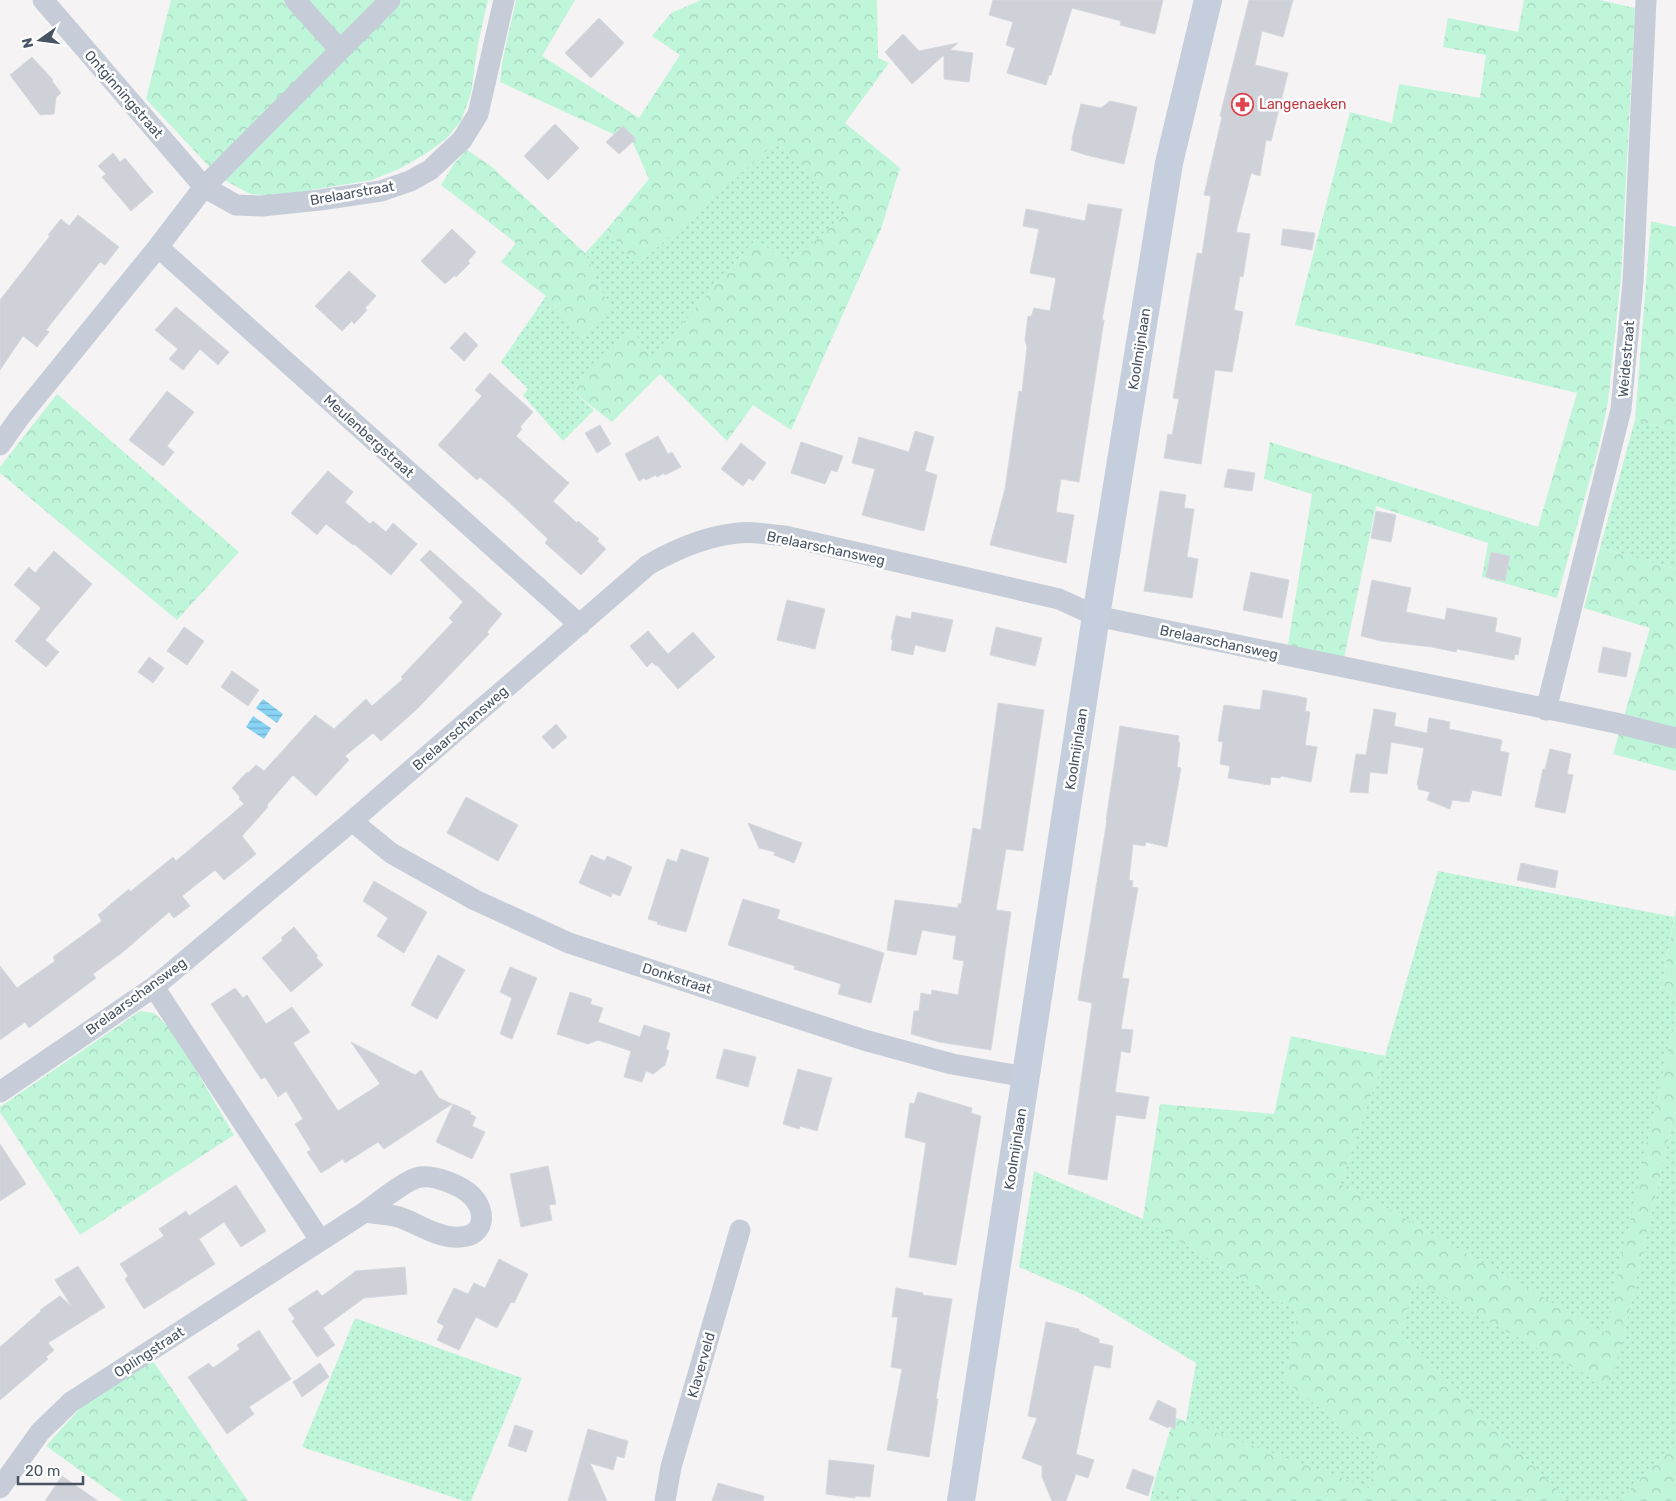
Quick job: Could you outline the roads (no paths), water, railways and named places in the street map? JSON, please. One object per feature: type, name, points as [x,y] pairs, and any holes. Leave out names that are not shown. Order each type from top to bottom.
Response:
[{"type":"street","name":"Ontginningstraat","points":[[43,0],[204,187]]},
{"type":"street","points":[[295,0],[340,50]]},
{"type":"street","points":[[0,445],[19,418],[158,247],[204,187],[390,0]]},
{"type":"street","name":"Brelaarstraat","points":[[204,187],[236,205],[262,206],[381,191],[410,181],[430,170],[462,140],[478,114],[504,0]]},
{"type":"street","name":"Koolmijnlaan","points":[[961,1501],[1096,616],[1170,163],[1208,0]]},
{"type":"street","name":"Weidestraat","points":[[1546,710],[1621,410],[1633,282],[1646,0]]},
{"type":"street","name":"Meulenbergstraat","points":[[158,247],[580,624]]},
{"type":"street","name":"Brelaarschansweg","points":[[0,1092],[154,987],[352,821],[648,565],[674,550],[711,537],[740,532],[785,536],[1058,600],[1096,616],[1616,723],[1676,738]]},
{"type":"street","name":"Donkstraat","points":[[352,821],[391,853],[466,895],[568,943],[864,1040],[952,1064],[1026,1077]]},
{"type":"street","points":[[154,987],[320,1240]]},
{"type":"street","name":"Oplingstraat","points":[[0,1488],[40,1432],[71,1402],[403,1186],[418,1178],[437,1178],[471,1195],[480,1208],[482,1220],[480,1228],[471,1236],[459,1238],[442,1235],[398,1217],[365,1212]]},
{"type":"street","name":"Klaverveld","points":[[665,1501],[671,1467],[740,1230]]},
{"type":"water","points":[[263,699],[283,714],[277,723],[256,708]]},
{"type":"water","points":[[253,716],[271,728],[264,739],[246,727]]},
{"type":"place","name":"Langenaeken","points":[[1243,104]]}]
